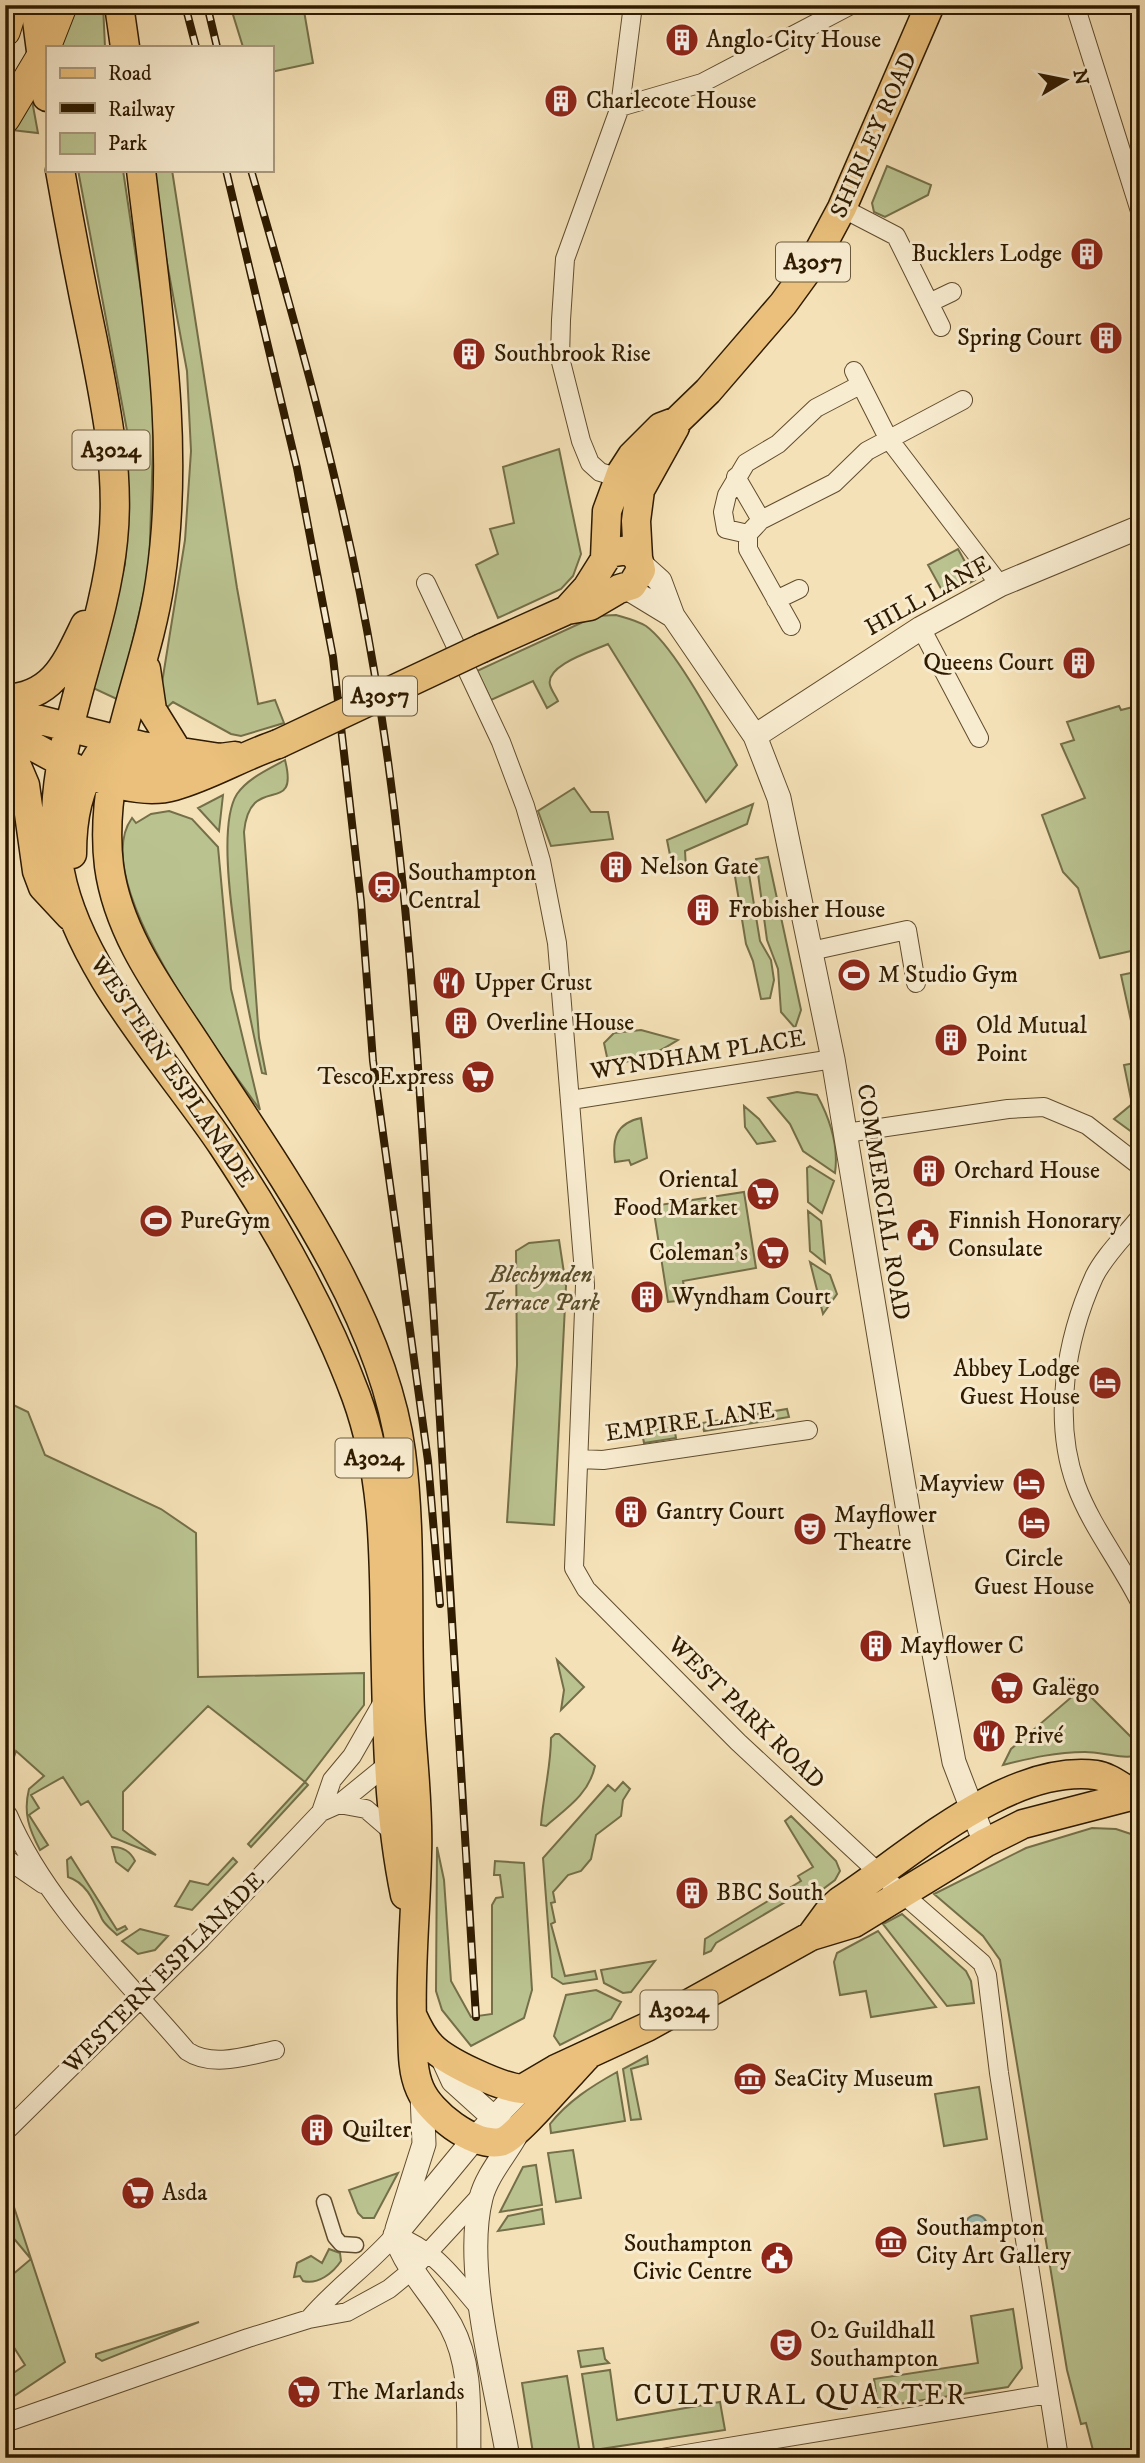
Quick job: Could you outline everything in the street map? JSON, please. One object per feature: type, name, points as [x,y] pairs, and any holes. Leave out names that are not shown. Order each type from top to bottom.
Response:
[{"type":"highway","points":[[5,31],[13,5]]},
{"type":"highway","points":[[5,118],[41,56],[62,5]]},
{"type":"main road","points":[[35,5],[46,90]]},
{"type":"main road","points":[[119,5],[125,46]]},
{"type":"main road","name":"SHIRLEY ROAD","points":[[622,571],[607,511],[621,474],[648,439],[661,427],[677,421],[708,391],[783,304],[812,264],[842,208],[930,5]]},
{"type":"main road","name":"A3024","points":[[60,172],[109,431],[114,501],[113,539],[106,582],[86,669],[60,761]]},
{"type":"main road","name":"A3024","points":[[107,833],[107,762],[145,655],[160,585],[166,531],[169,417],[141,172]]},
{"type":"main road","name":"SHIRLEY ROAD","points":[[622,571],[636,521],[640,490],[650,467],[670,440],[677,421]]},
{"type":"main road","name":"A3057","points":[[5,711],[68,730],[141,788],[163,788],[214,771],[244,755],[278,744],[567,610],[590,606],[622,571]]},
{"type":"main road","points":[[5,699],[27,697],[38,692],[61,670],[106,582]]},
{"type":"main road","points":[[145,655],[152,710],[178,752]]},
{"type":"main road","name":"A3057","points":[[5,730],[60,761],[107,762],[178,752],[219,758],[244,755]]},
{"type":"main road","points":[[5,738],[25,785],[37,871],[43,887],[77,923]]},
{"type":"main road","name":"WESTERN ESPLANADE","points":[[60,761],[54,805],[57,853],[65,890],[77,923],[123,1004],[224,1147],[282,1238],[325,1325],[355,1395],[379,1479],[383,1527],[386,1696],[418,1854],[412,1928],[412,2015],[414,2062],[422,2094]]},
{"type":"main road","points":[[77,923],[72,830],[75,805],[107,762],[197,776]]},
{"type":"main road","points":[[107,833],[121,817],[163,788]]},
{"type":"main road","name":"WESTERN ESPLANADE","points":[[107,833],[115,896],[137,951],[292,1191],[360,1319],[382,1375],[396,1423],[401,1458],[395,1834],[412,1928]]},
{"type":"main road","name":"A3024","points":[[811,1936],[830,1909],[972,1811],[1010,1790],[1078,1774],[1100,1775],[1138,1795]]},
{"type":"main road","name":"A3024","points":[[522,2089],[556,2069],[586,2057],[727,1985],[811,1936],[854,1923],[985,1843],[1035,1819],[1138,1795]]},
{"type":"main road","points":[[412,2015],[421,2033],[442,2057],[495,2082],[522,2089]]},
{"type":"main road","name":"A3024","points":[[515,2137],[538,2107],[586,2057]]},
{"type":"main road","points":[[422,2094],[444,2117],[484,2128],[497,2143],[515,2137]]},
{"type":"street","points":[[621,474],[600,472],[590,463],[577,430],[560,358],[565,259],[620,107],[633,5]]},
{"type":"street","points":[[620,107],[702,83],[851,5]]},
{"type":"street","points":[[1074,5],[1140,211]]},
{"type":"street","points":[[842,208],[896,236],[941,327]]},
{"type":"street","points":[[929,303],[952,292]]},
{"type":"street","points":[[748,534],[731,532],[723,522],[723,512],[736,477],[746,463],[778,444],[816,408],[857,378],[888,438],[1000,585]]},
{"type":"street","points":[[791,626],[748,549],[748,534],[761,520],[834,483],[867,451],[962,400]]},
{"type":"street","points":[[736,477],[761,520]]},
{"type":"street","name":"HILL LANE","points":[[755,736],[920,628],[1000,585],[1140,527]]},
{"type":"street","name":"COMMERCIAL ROAD","points":[[622,571],[673,616],[755,736],[779,798],[833,1059],[922,1589],[954,1762],[985,1843]]},
{"type":"street","points":[[426,583],[501,742],[538,850],[560,964],[585,1285],[579,1459]]},
{"type":"street","points":[[776,600],[799,589]]},
{"type":"street","points":[[920,628],[979,738]]},
{"type":"street","points":[[811,951],[908,930],[916,983]]},
{"type":"street","name":"WYNDHAM PLACE","points":[[571,1100],[833,1059]]},
{"type":"street","points":[[846,1133],[1008,1109],[1044,1107],[1087,1125],[1140,1166]]},
{"type":"street","points":[[1140,1217],[1095,1275],[1074,1336],[1063,1397],[1066,1444],[1075,1483],[1090,1518],[1140,1602]]},
{"type":"street","name":"EMPIRE LANE","points":[[579,1459],[603,1460],[808,1430]]},
{"type":"street","name":"WEST PARK ROAD","points":[[579,1459],[572,1560],[581,1582],[738,1742],[881,1875]]},
{"type":"street","name":"WESTERN ESPLANADE","points":[[321,1812],[332,1780],[352,1756],[386,1696]]},
{"type":"street","points":[[352,1756],[396,1753]]},
{"type":"street","name":"WESTERN ESPLANADE","points":[[5,2132],[142,1998],[321,1812],[339,1804],[396,1753]]},
{"type":"street","points":[[339,1804],[366,1809],[395,1834]]},
{"type":"street","points":[[6,1814],[49,1887],[187,2052],[196,2057],[232,2059],[250,2046],[275,2050]]},
{"type":"street","points":[[5,1858],[49,1887]]},
{"type":"street","points":[[881,1875],[976,1955],[987,1975],[999,2073],[1059,2458]]},
{"type":"street","points":[[442,2057],[453,2081],[484,2128]]},
{"type":"street","points":[[309,2319],[322,2303],[363,2270],[484,2128],[522,2089]]},
{"type":"street","points":[[422,2094],[424,2144],[395,2235],[411,2271],[445,2316],[458,2343],[467,2382],[469,2458]]},
{"type":"street","points":[[5,2423],[309,2319],[347,2312],[389,2289],[430,2252],[481,2195],[515,2137]]},
{"type":"street","points":[[481,2195],[476,2241],[483,2313],[508,2458]]},
{"type":"street","points":[[324,2202],[335,2238],[341,2244],[356,2245]]},
{"type":"street","points":[[395,2235],[430,2252],[483,2313]]},
{"type":"street","points":[[662,2458],[1049,2394]]},
{"type":"green space","points":[[75,5],[103,5],[105,46],[60,46]]},
{"type":"green space","points":[[230,5],[303,5],[313,63],[273,72],[273,46],[243,46]]},
{"type":"green space","points":[[31,95],[38,133],[11,130]]},
{"type":"green space","points":[[887,166],[931,185],[928,195],[885,217],[874,212],[872,203]]},
{"type":"green space","points":[[78,172],[123,172],[155,385],[149,571],[119,700],[93,688],[125,564],[129,441]]},
{"type":"green space","points":[[155,172],[172,172],[237,588],[258,704],[275,700],[284,723],[241,736],[231,734],[173,702],[165,709],[161,689],[185,540],[191,451],[187,371],[165,252]]},
{"type":"green space","points":[[559,449],[581,554],[573,576],[561,589],[498,618],[476,565],[498,554],[490,529],[514,523],[503,467]]},
{"type":"green space","points":[[958,549],[975,580],[945,596],[928,565]]},
{"type":"green space","points":[[616,615],[646,626],[658,637],[696,691],[737,765],[706,802],[608,644],[562,665],[555,671],[550,678],[550,685],[558,701],[547,708],[533,681],[491,700],[477,671],[596,616]]},
{"type":"green space","points":[[1119,706],[1121,710],[1133,707],[1140,728],[1140,949],[1100,958],[1078,888],[1063,872],[1042,815],[1085,798],[1061,744],[1074,740],[1067,722]]},
{"type":"green space","points":[[285,760],[288,777],[286,787],[255,803],[248,814],[244,832],[259,1038],[266,1074],[262,1073],[241,973],[229,887],[227,849],[230,816],[237,794],[253,779]]},
{"type":"green space","points":[[574,788],[591,812],[608,812],[613,839],[551,846],[538,811]]},
{"type":"green space","points":[[223,795],[219,831],[198,808]]},
{"type":"green space","points":[[753,804],[747,824],[685,851],[686,868],[673,870],[667,840]]},
{"type":"green space","points":[[169,811],[192,819],[218,847],[231,989],[260,1110],[164,967],[142,924],[127,883],[123,846],[132,818],[136,823],[151,814]]},
{"type":"green space","points":[[768,857],[801,1010],[795,1028],[781,1012],[778,969],[767,940],[756,859]]},
{"type":"green space","points":[[747,862],[760,941],[771,960],[774,980],[770,998],[761,999],[753,961],[746,944],[733,864]]},
{"type":"green space","points":[[1140,971],[1140,1062],[1121,975]]},
{"type":"green space","points":[[641,1030],[678,1040],[652,1055],[634,1061],[616,1061],[607,1057],[604,1043],[614,1033]]},
{"type":"green space","points":[[1140,1062],[1140,1138],[1114,1119],[1132,1104],[1124,1065]]},
{"type":"green space","points":[[797,1092],[817,1095],[822,1104],[834,1142],[835,1173],[803,1151],[790,1124],[768,1098]]},
{"type":"green space","points":[[744,1106],[759,1119],[775,1141],[757,1144],[745,1127]]},
{"type":"green space","points":[[641,1118],[647,1158],[631,1165],[629,1160],[615,1162],[614,1146],[618,1133],[626,1124]]},
{"type":"green space","points":[[810,1166],[834,1181],[822,1213],[808,1202],[807,1168]]},
{"type":"green space","points":[[744,1192],[756,1268],[683,1281],[686,1300],[668,1302],[653,1206]]},
{"type":"green space","points":[[808,1211],[821,1221],[825,1263],[810,1251]]},
{"type":"green space","name":"Blechynden Terrace Park","points":[[559,1240],[566,1286],[554,1525],[507,1522],[517,1365],[516,1251],[529,1243]]},
{"type":"green space","points":[[810,1262],[830,1275],[837,1294],[823,1314]]},
{"type":"green space","points":[[5,1401],[28,1412],[45,1455],[161,1509],[196,1533],[198,1677],[364,1673],[364,1705],[305,1782],[208,1706],[123,1792],[123,1830],[156,1855],[112,1837],[88,1801],[81,1805],[63,1777],[31,1795],[39,1808],[29,1815],[48,1845],[40,1850],[30,1828],[27,1806],[29,1789],[44,1776],[16,1751],[13,1760],[5,1766]]},
{"type":"green space","points":[[787,1409],[789,1417],[704,1431],[702,1423]]},
{"type":"green space","points":[[674,1427],[676,1438],[644,1443],[642,1432]]},
{"type":"green space","points":[[557,1660],[584,1687],[561,1710],[564,1690]]},
{"type":"green space","points":[[1082,1688],[1140,1746],[1140,1755],[1126,1757],[1074,1752],[1003,1765],[1011,1749]]},
{"type":"green space","points":[[559,1734],[595,1766],[582,1793],[546,1826],[541,1825],[542,1814],[551,1738]]},
{"type":"green space","points":[[305,1782],[308,1785],[251,1847],[248,1844]]},
{"type":"green space","points":[[623,1782],[630,1789],[623,1800],[621,1816],[596,1835],[591,1859],[581,1871],[568,1875],[553,1892],[555,1902],[551,1903],[555,1922],[551,1924],[565,1976],[595,1971],[597,1979],[563,1984],[552,1977],[543,1858],[608,1785],[615,1791]]},
{"type":"green space","points":[[791,1816],[836,1861],[840,1871],[835,1880],[819,1892],[814,1885],[716,1943],[711,1951],[704,1954],[705,1939],[801,1881],[798,1876],[813,1867],[785,1821]]},
{"type":"green space","points":[[1092,1828],[1116,1829],[1140,1837],[1140,2458],[1095,2458],[1086,2423],[1081,2424],[1067,2370],[1000,1960],[983,1936],[934,1894],[1026,1848]]},
{"type":"green space","points":[[112,1847],[129,1852],[135,1861],[128,1871],[116,1862]]},
{"type":"green space","points":[[437,1847],[444,1880],[451,1981],[471,2017],[492,2014],[492,1905],[496,1898],[503,1897],[500,1875],[494,1875],[495,1861],[524,1863],[532,1990],[524,2018],[471,2046],[442,2010],[436,1991]]},
{"type":"green space","points":[[71,1857],[117,1930],[125,1926],[127,1929],[117,1935],[103,1921],[85,1888],[68,1877],[67,1860]]},
{"type":"green space","points":[[233,1858],[237,1862],[192,1910],[175,1906],[190,1881],[208,1885]]},
{"type":"green space","points":[[902,1914],[966,1971],[971,1981],[974,2003],[947,2006],[883,1924]]},
{"type":"green space","points":[[140,1929],[168,1936],[155,1950],[138,1954],[122,1941]]},
{"type":"green space","points":[[878,1931],[936,2007],[871,2017],[866,1991],[840,1995],[834,1962],[837,1953]]},
{"type":"green space","points":[[655,1961],[631,1992],[623,1993],[604,1983],[601,1970]]},
{"type":"green space","points":[[596,1990],[621,2002],[611,2019],[560,2045],[554,2036],[566,1995]]},
{"type":"green space","points":[[647,2056],[648,2064],[631,2069],[641,2119],[631,2120],[623,2069]]},
{"type":"green space","points":[[617,2072],[625,2121],[551,2133],[550,2124],[565,2108]]},
{"type":"green space","points":[[979,2087],[987,2139],[944,2146],[935,2094]]},
{"type":"green space","points":[[573,2150],[581,2198],[556,2202],[548,2153]]},
{"type":"green space","points":[[536,2165],[542,2205],[500,2212],[523,2167]]},
{"type":"green space","points":[[398,2173],[374,2218],[363,2218],[358,2213],[349,2190]]},
{"type":"green space","points":[[5,2194],[10,2195],[65,2362],[11,2398],[5,2395],[5,2379],[25,2365],[13,2346],[5,2351],[5,2281],[31,2259],[5,2228]]},
{"type":"green space","points":[[542,2209],[544,2224],[498,2231],[508,2216]]},
{"type":"green space","points":[[329,2249],[340,2253],[341,2261],[329,2274],[320,2280],[309,2282],[303,2281],[300,2276],[294,2277],[297,2263],[311,2256],[322,2263]]},
{"type":"green space","points":[[1013,2309],[1022,2368],[1008,2387],[878,2407],[874,2379],[978,2363],[971,2316]]},
{"type":"green space","points":[[199,2322],[102,2361],[96,2357],[96,2354]]},
{"type":"green space","points":[[603,2348],[605,2359],[609,2363],[581,2367],[578,2351]]},
{"type":"green space","points":[[610,2370],[617,2420],[720,2402],[725,2430],[594,2450],[582,2374]]},
{"type":"green space","points":[[567,2376],[580,2454],[539,2458],[533,2453],[522,2383]]},
{"type":"water","points":[[976,2215],[984,2218],[987,2226],[984,2234],[976,2237],[968,2234],[965,2226],[968,2218]]},
{"type":"railway","points":[[185,5],[196,46]]},
{"type":"railway","points":[[207,5],[217,46]]},
{"type":"railway","points":[[226,172],[297,468],[333,657],[361,902],[373,1061],[428,1461],[440,1604]]},
{"type":"railway","points":[[252,172],[304,356],[350,544],[374,670],[397,828],[418,1066],[476,2017]]},
{"type":"place","name":"Anglo-City House","points":[[682,40]]},
{"type":"place","name":"Charlecote House","points":[[561,101]]},
{"type":"place","name":"Bucklers Lodge","points":[[1087,254]]},
{"type":"place","name":"Spring Court","points":[[1106,338]]},
{"type":"place","name":"Southbrook Rise","points":[[469,354]]},
{"type":"place","name":"Queens Court","points":[[1079,663]]},
{"type":"place","name":"Nelson Gate","points":[[616,867]]},
{"type":"place","name":"Southampton Central","points":[[384,887]]},
{"type":"place","name":"Frobisher House","points":[[703,910]]},
{"type":"place","name":"M Studio Gym","points":[[854,975]]},
{"type":"place","name":"Upper Crust","points":[[449,983]]},
{"type":"place","name":"Overline House","points":[[461,1023]]},
{"type":"place","name":"Old Mutual Point","points":[[951,1040]]},
{"type":"place","name":"Tesco Express","points":[[478,1077]]},
{"type":"place","name":"Orchard House","points":[[929,1171]]},
{"type":"place","name":"Oriental Food Market","points":[[763,1194]]},
{"type":"place","name":"PureGym","points":[[156,1221]]},
{"type":"place","name":"Finnish Honorary Consulate","points":[[923,1235]]},
{"type":"place","name":"Coleman's","points":[[773,1253]]},
{"type":"place","name":"Wyndham Court","points":[[647,1297]]},
{"type":"place","name":"Abbey Lodge Guest House","points":[[1105,1383]]},
{"type":"place","name":"Mayview","points":[[1029,1484]]},
{"type":"place","name":"Gantry Court","points":[[631,1512]]},
{"type":"place","name":"Circle Guest House","points":[[1034,1523]]},
{"type":"place","name":"Mayflower Theatre","points":[[810,1529]]},
{"type":"place","name":"Mayflower C","points":[[876,1646]]},
{"type":"place","name":"Galëgo","points":[[1007,1688]]},
{"type":"place","name":"Privé","points":[[989,1736]]},
{"type":"place","name":"BBC South","points":[[692,1893]]},
{"type":"place","name":"SeaCity Museum","points":[[750,2079]]},
{"type":"place","name":"Quilter","points":[[317,2130]]},
{"type":"place","name":"Asda","points":[[138,2193]]},
{"type":"place","name":"Southampton City Art Gallery","points":[[891,2242]]},
{"type":"place","name":"Southampton Civic Centre","points":[[777,2258]]},
{"type":"place","name":"O2 Guildhall Southampton","points":[[786,2345]]},
{"type":"place","name":"The Marlands","points":[[304,2392]]},
{"type":"district","name":"CULTURAL QUARTER","points":[[800,2395]]}]
